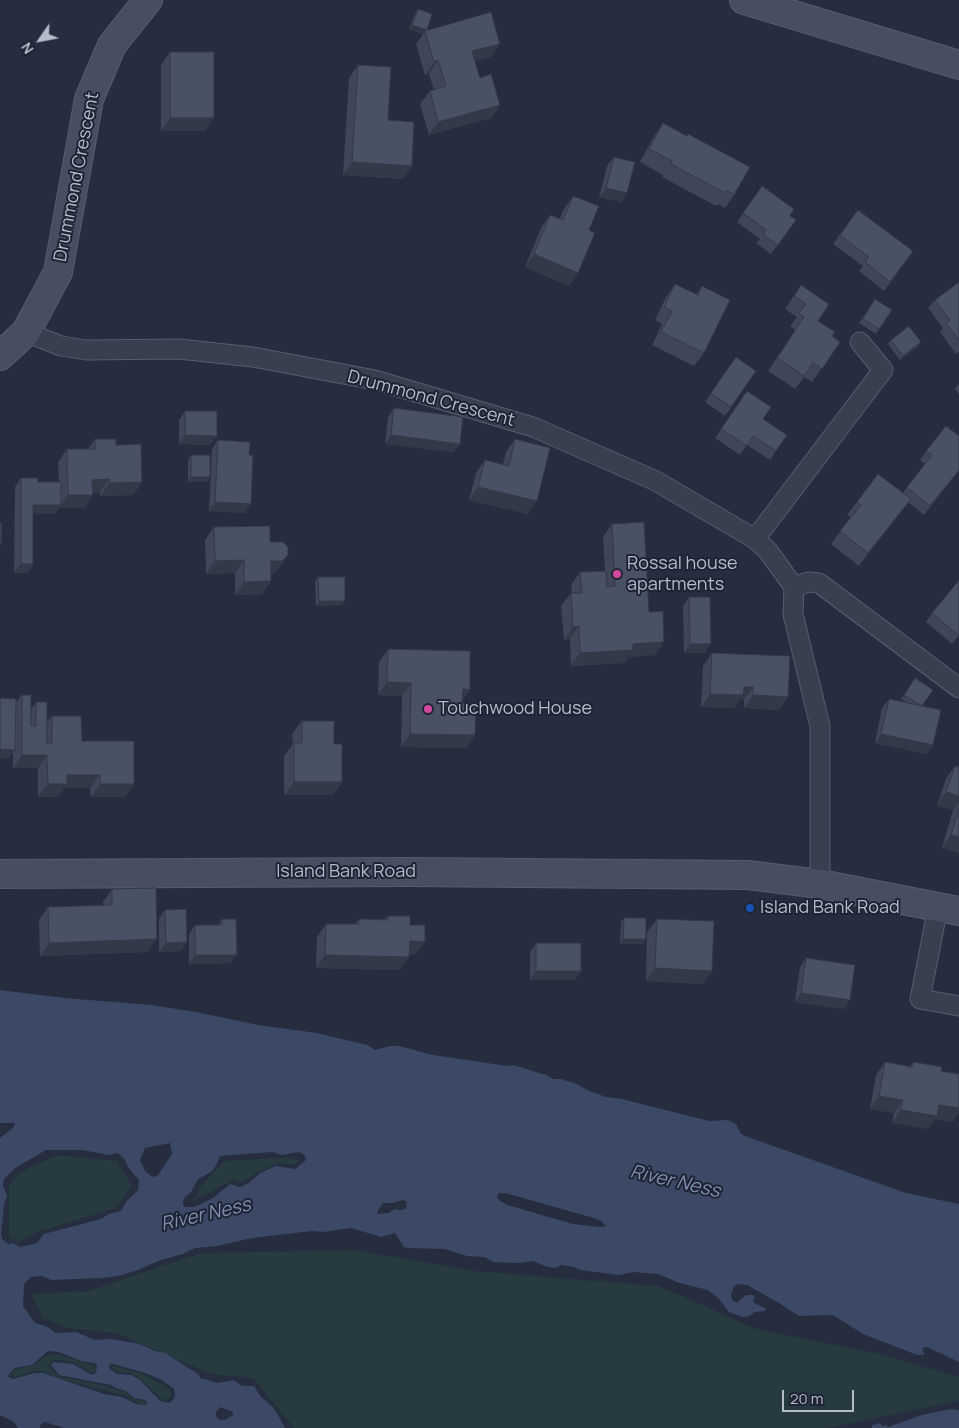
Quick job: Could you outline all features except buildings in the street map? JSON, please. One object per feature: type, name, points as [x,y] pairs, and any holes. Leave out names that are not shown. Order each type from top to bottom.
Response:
[{"type":"main road","name":"Drummond Crescent","points":[[0,356],[26,332],[58,272],[89,99],[112,45],[148,0]]},
{"type":"main road","points":[[744,0],[959,65]]},
{"type":"main road","name":"Island Bank Road","points":[[0,874],[398,872],[748,875],[820,884],[949,909]]},
{"type":"street","name":"Drummond Crescent","points":[[26,332],[61,346],[86,350],[179,349],[253,357],[376,380],[533,427],[656,481],[755,539],[768,551],[794,587]]},
{"type":"street","points":[[755,539],[883,370],[860,342]]},
{"type":"street","points":[[820,884],[820,726],[793,614],[794,587],[808,582],[819,583],[959,688]]},
{"type":"street","points":[[949,909],[920,1000],[959,1006]]},
{"type":"green space","points":[[58,1155],[117,1161],[132,1186],[115,1208],[38,1232],[17,1243],[9,1237],[9,1185],[20,1172]]},
{"type":"green space","points":[[288,1157],[300,1160],[295,1165],[278,1163],[241,1183],[233,1180],[192,1201],[202,1185],[224,1161]]},
{"type":"green space","points":[[354,1250],[475,1271],[659,1286],[756,1329],[880,1354],[959,1377],[959,1401],[826,1428],[294,1428],[253,1378],[211,1374],[116,1333],[66,1328],[43,1318],[31,1294],[88,1291],[201,1253]]},
{"type":"green space","points":[[49,1354],[57,1354],[93,1365],[95,1368],[95,1372],[92,1373],[70,1361],[52,1360],[49,1365],[58,1376],[126,1392],[134,1399],[144,1401],[145,1404],[140,1404],[128,1397],[58,1378],[37,1370],[15,1377],[10,1376],[14,1370],[34,1365]]},
{"type":"green space","points":[[111,1365],[143,1374],[168,1388],[172,1392],[169,1400],[162,1399],[139,1378],[130,1373],[119,1372],[111,1367]]},
{"type":"water","name":"River Ness","points":[[0,990],[64,998],[152,1005],[258,1025],[317,1033],[367,1045],[375,1050],[399,1046],[433,1055],[507,1066],[513,1065],[553,1079],[561,1079],[577,1084],[606,1097],[622,1099],[709,1121],[728,1120],[736,1124],[741,1134],[745,1136],[906,1193],[959,1204],[959,1362],[927,1347],[922,1348],[923,1355],[917,1355],[863,1334],[833,1315],[799,1316],[747,1285],[737,1284],[733,1288],[732,1300],[737,1303],[746,1295],[753,1295],[755,1297],[754,1303],[765,1308],[766,1311],[755,1312],[749,1316],[742,1317],[729,1312],[719,1299],[708,1290],[679,1283],[658,1274],[634,1272],[619,1275],[580,1270],[561,1265],[556,1268],[547,1267],[533,1261],[518,1263],[494,1262],[484,1257],[467,1256],[445,1249],[408,1248],[404,1247],[395,1233],[381,1237],[351,1228],[252,1238],[217,1246],[195,1248],[183,1254],[118,1276],[51,1280],[42,1276],[31,1277],[24,1284],[23,1306],[35,1323],[46,1326],[56,1333],[76,1332],[95,1340],[112,1339],[139,1344],[165,1353],[198,1374],[201,1379],[217,1383],[234,1380],[242,1386],[254,1386],[261,1397],[274,1408],[285,1428],[64,1428],[45,1422],[40,1425],[40,1428],[18,1428],[14,1422],[0,1415],[0,1138],[13,1128],[15,1123],[0,1123]],"holes":[[[170,1143],[172,1154],[158,1175],[151,1176],[145,1171],[140,1160],[145,1148]],[[46,1150],[82,1150],[109,1155],[118,1153],[139,1180],[138,1190],[126,1202],[121,1211],[109,1214],[101,1219],[44,1234],[37,1243],[20,1247],[13,1243],[8,1244],[1,1235],[4,1205],[7,1196],[3,1185],[4,1179],[15,1168]],[[272,1152],[282,1155],[299,1152],[306,1158],[295,1169],[276,1166],[260,1173],[249,1183],[240,1187],[230,1184],[213,1198],[194,1207],[183,1205],[185,1197],[191,1192],[198,1179],[211,1172],[220,1156]],[[499,1193],[505,1193],[594,1218],[606,1226],[573,1224],[507,1205],[497,1197]],[[403,1200],[407,1202],[406,1209],[395,1209],[389,1213],[377,1214],[383,1203]],[[48,1351],[59,1352],[81,1361],[95,1363],[97,1366],[96,1373],[92,1375],[73,1364],[53,1362],[51,1365],[59,1375],[111,1385],[126,1391],[134,1398],[145,1400],[147,1404],[136,1404],[122,1397],[104,1394],[43,1373],[35,1373],[13,1379],[8,1377],[15,1368],[32,1365]],[[110,1363],[162,1380],[174,1389],[175,1395],[173,1400],[169,1403],[160,1401],[140,1380],[131,1375],[117,1374],[109,1368]],[[220,1407],[233,1412],[233,1415],[225,1420],[219,1420],[216,1412]]]},
{"type":"water","points":[[951,1409],[959,1410],[959,1428],[872,1428],[872,1425],[880,1423],[882,1426],[887,1425],[888,1427],[922,1415]]},
{"type":"place","name":"Rossal house apartments","points":[[617,574]]},
{"type":"place","name":"Touchwood House","points":[[428,709]]},
{"type":"place","name":"Island Bank Road","points":[[750,908]]}]
